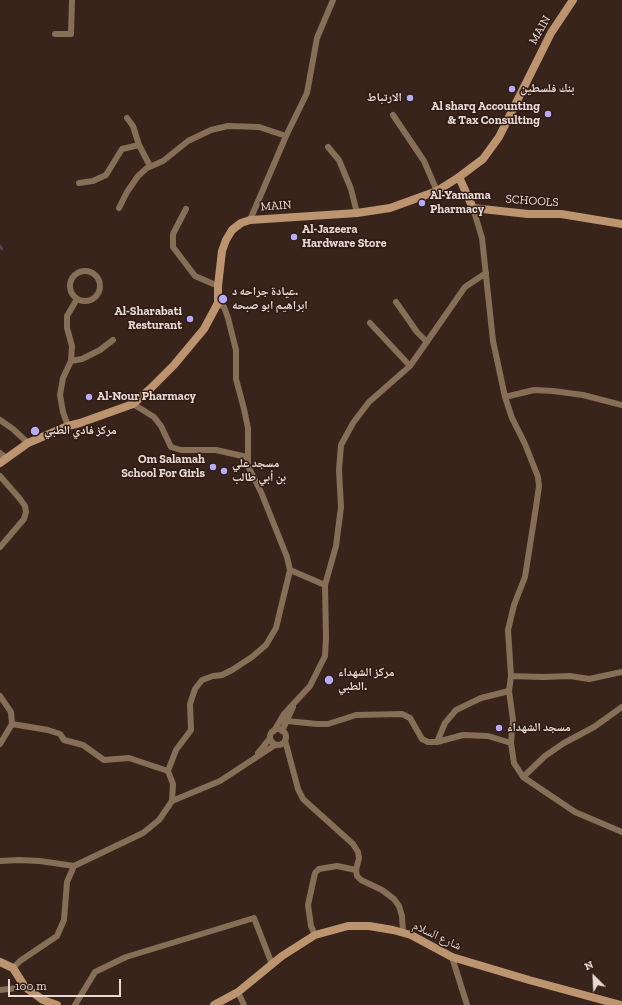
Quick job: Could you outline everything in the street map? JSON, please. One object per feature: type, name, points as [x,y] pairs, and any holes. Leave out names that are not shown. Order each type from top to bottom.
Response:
[{"type":"main road","name":"MAIN","points":[[2,458],[28,443],[68,426],[133,404],[151,388],[174,365],[204,329],[218,303],[218,286],[222,251],[232,230],[241,224],[250,220],[357,213],[390,208],[437,191],[483,159],[499,137],[551,33],[573,0]]},
{"type":"main road","points":[[459,177],[473,208]]},
{"type":"main road","name":"SCHOOLS","points":[[473,208],[528,214],[561,214],[622,224]]},
{"type":"main road","name":"شارع السلام","points":[[214,1005],[238,992],[282,956],[315,935],[348,926],[370,926],[404,933],[452,957],[620,1005]]},
{"type":"main road","points":[[0,962],[12,968],[25,987],[43,1000],[57,1005]]},
{"type":"street","points":[[55,34],[71,34],[72,0]]},
{"type":"street","points":[[250,220],[286,136],[307,93],[317,38],[333,0]]},
{"type":"street","points":[[393,115],[424,161],[437,191]]},
{"type":"street","points":[[127,118],[133,126],[139,145],[150,166]]},
{"type":"street","points":[[119,208],[127,192],[138,176],[150,166],[164,161],[188,141],[211,130],[228,126],[259,127],[286,136]]},
{"type":"street","points":[[79,183],[93,181],[106,175],[122,149],[139,145]]},
{"type":"street","points":[[328,147],[338,160],[351,189],[357,213]]},
{"type":"street","points":[[473,208],[482,238],[493,341],[505,397],[512,418],[536,469],[539,486],[525,577],[514,605],[508,630],[511,676],[509,691],[513,720],[511,743],[514,762],[523,778],[575,812],[622,832]]},
{"type":"street","points":[[186,209],[173,234],[173,247],[194,276],[218,286]]},
{"type":"street","points":[[81,271],[92,273],[100,282],[98,294],[88,301],[76,299],[70,290],[71,278],[81,271]]},
{"type":"street","points":[[282,731],[291,710],[310,686],[325,656],[325,585],[336,546],[341,507],[339,470],[341,445],[353,423],[369,402],[410,366],[465,287],[486,273]]},
{"type":"street","points":[[68,426],[63,412],[60,395],[63,378],[71,361],[72,346],[66,328],[67,316],[76,299]]},
{"type":"street","points":[[396,302],[417,332],[427,342]]},
{"type":"street","points":[[172,801],[173,784],[168,771],[176,750],[191,730],[190,704],[195,689],[202,680],[213,676],[222,675],[242,664],[266,645],[276,628],[290,570],[261,492],[249,470],[247,456],[248,428],[236,379],[236,350],[224,307],[218,303]]},
{"type":"street","points":[[370,323],[410,366]]},
{"type":"street","points":[[71,361],[100,350],[113,340]]},
{"type":"street","points":[[505,397],[534,390],[553,391],[584,395],[622,405]]},
{"type":"street","points":[[133,404],[154,417],[161,426],[171,447],[181,450],[216,450],[247,456]]},
{"type":"street","points":[[0,420],[13,428],[28,443]]},
{"type":"street","points":[[0,476],[20,499],[25,506],[26,512],[24,519],[0,547]]},
{"type":"street","points":[[290,570],[325,585]]},
{"type":"street","points":[[511,676],[570,676],[589,679],[622,672]]},
{"type":"street","points":[[436,742],[445,723],[456,710],[481,698],[509,691]]},
{"type":"street","points":[[0,696],[11,712],[12,724],[0,744]]},
{"type":"street","points":[[255,757],[270,738],[271,733],[274,731],[284,714],[299,699]]},
{"type":"street","points":[[523,778],[545,756],[564,742],[594,727],[622,707]]},
{"type":"street","points":[[287,721],[310,724],[328,724],[356,715],[402,714],[410,718],[422,739],[428,742],[436,742],[464,735],[488,736],[511,743]]},
{"type":"street","points":[[12,724],[48,730],[60,734],[64,740],[83,745],[104,760],[129,758],[168,771]]},
{"type":"street","points":[[274,731],[278,729],[285,735],[288,756],[298,789],[303,799],[342,833],[358,852],[359,858],[356,870],[357,876],[361,880],[382,890],[394,899],[399,906],[402,916],[404,933]]},
{"type":"street","points":[[270,738],[272,743],[277,745],[288,756]]},
{"type":"street","points":[[0,861],[40,861],[74,866],[143,833],[158,820],[172,801],[220,781],[255,757],[285,740]]},
{"type":"street","points":[[12,968],[57,936],[64,920],[67,882],[74,866]]},
{"type":"street","points":[[315,935],[311,926],[308,905],[315,873],[319,869],[332,866],[356,870]]},
{"type":"street","points":[[75,1005],[95,972],[126,957],[254,918],[272,964]]},
{"type":"street","points":[[452,957],[467,1005]]},
{"type":"street","points":[[0,990],[25,987]]},
{"type":"street","points":[[238,992],[244,1005]]},
{"type":"place","name":"بنك فلسطين","points":[[512,89]]},
{"type":"place","name":"الارتباط","points":[[410,98]]},
{"type":"place","name":"Al sharq Accounting & Tax Consulting","points":[[548,114]]},
{"type":"place","name":"Al-Yamama Pharmacy","points":[[422,203]]},
{"type":"place","name":"Al-Jazeera Hardware Store","points":[[294,237]]},
{"type":"place","name":"عيادة جراحه د. ابراهيم ابو صبحه","points":[[223,299]]},
{"type":"place","name":"Al-Sharabati Resturant","points":[[190,319]]},
{"type":"place","name":"Al-Nour Pharmacy","points":[[89,397]]},
{"type":"place","name":"مركز فادي الطبي","points":[[35,431]]},
{"type":"place","name":"Om Salamah School For Girls","points":[[213,467]]},
{"type":"place","name":"مسجد علي بن أبي طالب","points":[[224,471]]},
{"type":"place","name":"مركز الشهداء الطبي.","points":[[329,680]]},
{"type":"place","name":"مسجد الشهداء","points":[[499,728]]}]
